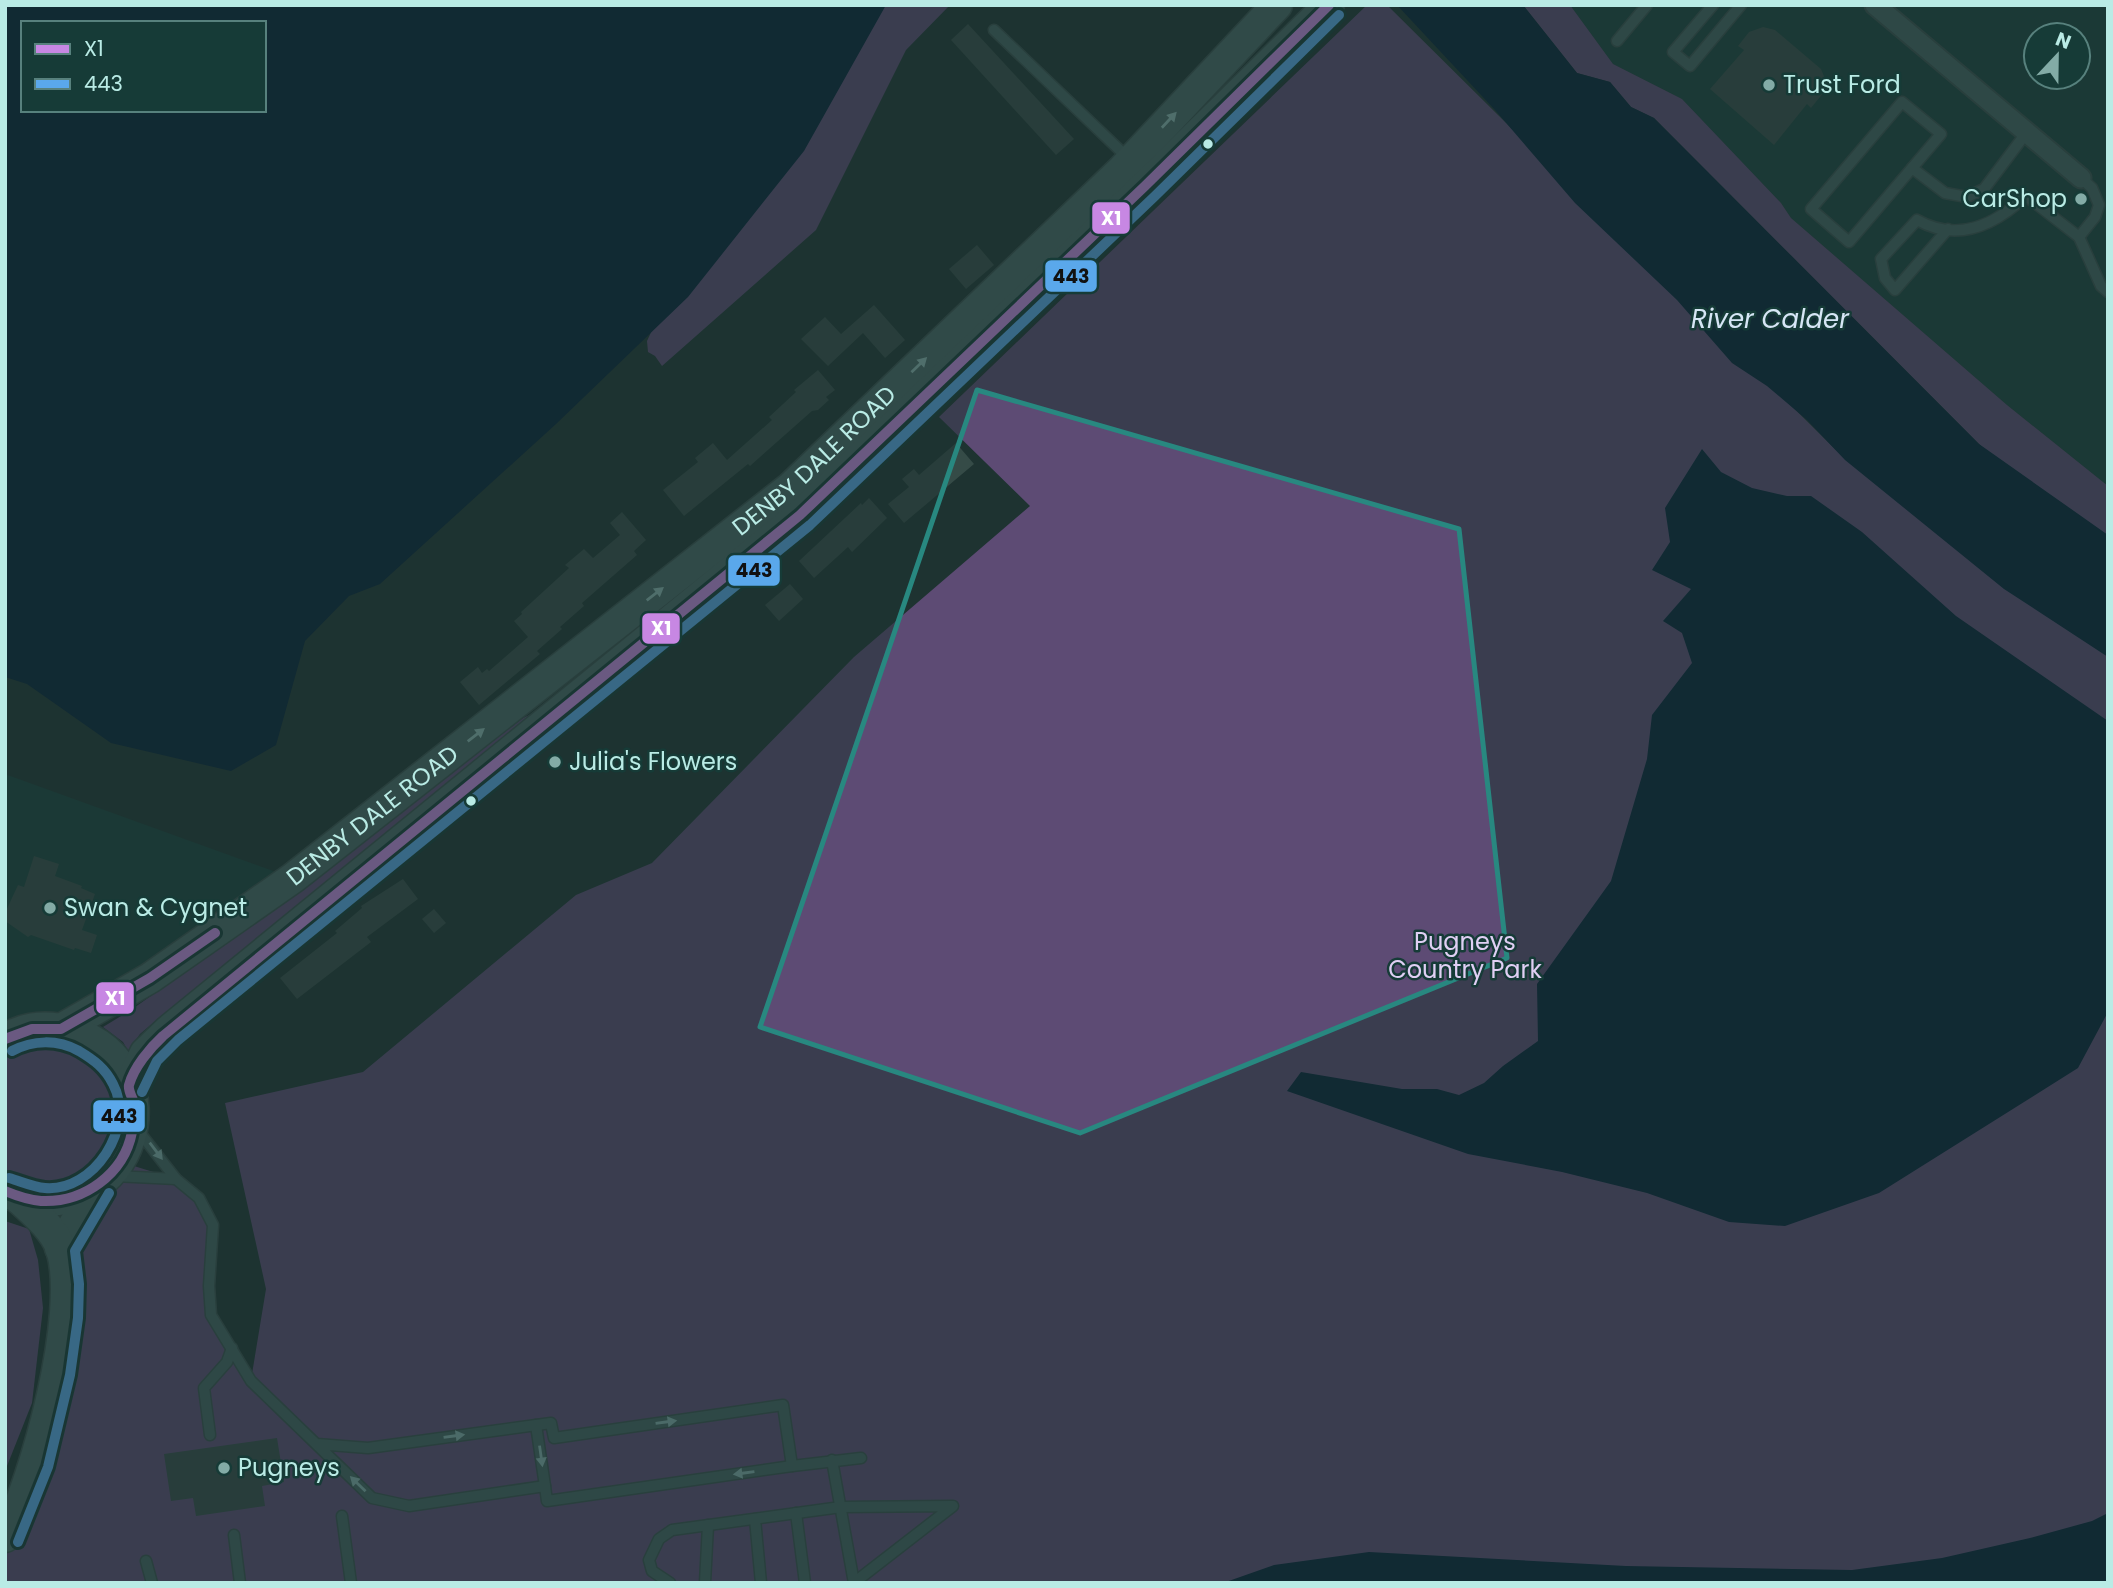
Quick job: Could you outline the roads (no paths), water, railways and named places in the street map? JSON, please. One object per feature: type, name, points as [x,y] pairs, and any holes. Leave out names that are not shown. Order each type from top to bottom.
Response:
[{"type":"main road","name":"DENBY DALE ROAD","points":[[61,1029],[150,978],[293,878],[791,487],[1131,161],[1277,5]]},
{"type":"main road","name":"DENBY DALE ROAD","points":[[129,1086],[145,1053],[169,1030],[800,515],[1145,186],[1329,5]]},
{"type":"main road","points":[[5,1039],[32,1029],[61,1029],[85,1036],[105,1050],[119,1066],[129,1086],[134,1105],[134,1125],[129,1144],[120,1162],[103,1181],[61,1248]]},
{"type":"main road","points":[[10,1194],[34,1201],[58,1201],[82,1195],[103,1181]]},
{"type":"main road","points":[[5,1537],[35,1463],[56,1372],[64,1318],[65,1285],[61,1248],[36,1215],[10,1194]]},
{"type":"street","points":[[1875,5],[2081,178]]},
{"type":"lane","points":[[1617,41],[1647,5]]},
{"type":"lane","points":[[1713,5],[1673,52],[1690,66],[1741,5]]},
{"type":"lane","points":[[994,30],[1131,161]]},
{"type":"lane","points":[[1902,102],[1941,134],[1912,169],[1849,242],[1811,209],[1902,102]]},
{"type":"lane","points":[[1912,169],[1945,193],[1967,197],[1984,189],[2027,132]]},
{"type":"lane","points":[[2080,237],[2095,217],[2099,205],[2092,188],[2081,178]]},
{"type":"lane","points":[[2096,197],[2108,193]]},
{"type":"lane","points":[[1948,229],[1895,290],[1885,278],[1881,259],[1917,220],[1930,227],[1959,230],[1990,224],[2008,214],[2026,196],[2080,237],[2101,286],[2108,292]]},
{"type":"lane","points":[[134,1125],[176,1179],[199,1198],[213,1225],[209,1286],[211,1315],[251,1381],[372,1498],[409,1506],[545,1486]]},
{"type":"lane","points":[[103,1181],[176,1179]]},
{"type":"lane","points":[[210,1435],[204,1388],[227,1363],[232,1348]]},
{"type":"lane","points":[[317,1444],[368,1448],[551,1423],[554,1438],[783,1405],[792,1466]]},
{"type":"lane","points":[[536,1425],[547,1501],[861,1458]]},
{"type":"lane","points":[[670,1583],[652,1571],[649,1560],[659,1539],[672,1530],[841,1507],[953,1506],[854,1583],[841,1507],[832,1460]]},
{"type":"lane","points":[[796,1513],[805,1583]]},
{"type":"lane","points":[[342,1516],[351,1583]]},
{"type":"lane","points":[[755,1519],[761,1583]]},
{"type":"lane","points":[[705,1583],[708,1525]]},
{"type":"lane","points":[[234,1535],[240,1583]]},
{"type":"lane","points":[[146,1561],[152,1583]]},
{"type":"water","points":[[5,5],[886,5],[804,151],[688,297],[556,424],[380,584],[349,596],[305,641],[276,745],[231,771],[111,743],[27,684],[5,677]]},
{"type":"water","name":"River Calder","points":[[1397,5],[1523,5],[1577,73],[1610,82],[1631,107],[1654,118],[1979,444],[2108,535],[2108,657],[2004,589],[1845,460],[1807,420],[1767,386],[1732,363],[1677,300],[1575,203],[1495,110]]},
{"type":"water","points":[[1702,449],[1721,472],[1752,488],[1787,496],[1811,496],[1862,532],[1956,616],[2108,721],[2108,1012],[2078,1068],[1879,1193],[1785,1226],[1729,1222],[1647,1193],[1562,1172],[1468,1154],[1287,1091],[1301,1072],[1402,1089],[1437,1089],[1459,1095],[1484,1083],[1538,1041],[1537,984],[1611,881],[1647,759],[1652,715],[1692,663],[1682,633],[1663,621],[1691,589],[1652,570],[1670,542],[1665,508]]},
{"type":"water","points":[[2108,1513],[2108,1583],[1223,1583],[1274,1565],[1369,1552],[1626,1566],[1852,1570],[1942,1558],[2030,1538],[2092,1521]]},
{"type":"place","name":"Trust Ford","points":[[1769,85]]},
{"type":"place","name":"CarShop","points":[[2081,199]]},
{"type":"place","name":"Julia's Flowers","points":[[555,762]]},
{"type":"place","name":"Swan & Cygnet","points":[[50,908]]},
{"type":"place","name":"Pugneys","points":[[224,1468]]},
{"type":"park label","name":"Pugneys Country Park","points":[[1465,956]]}]
